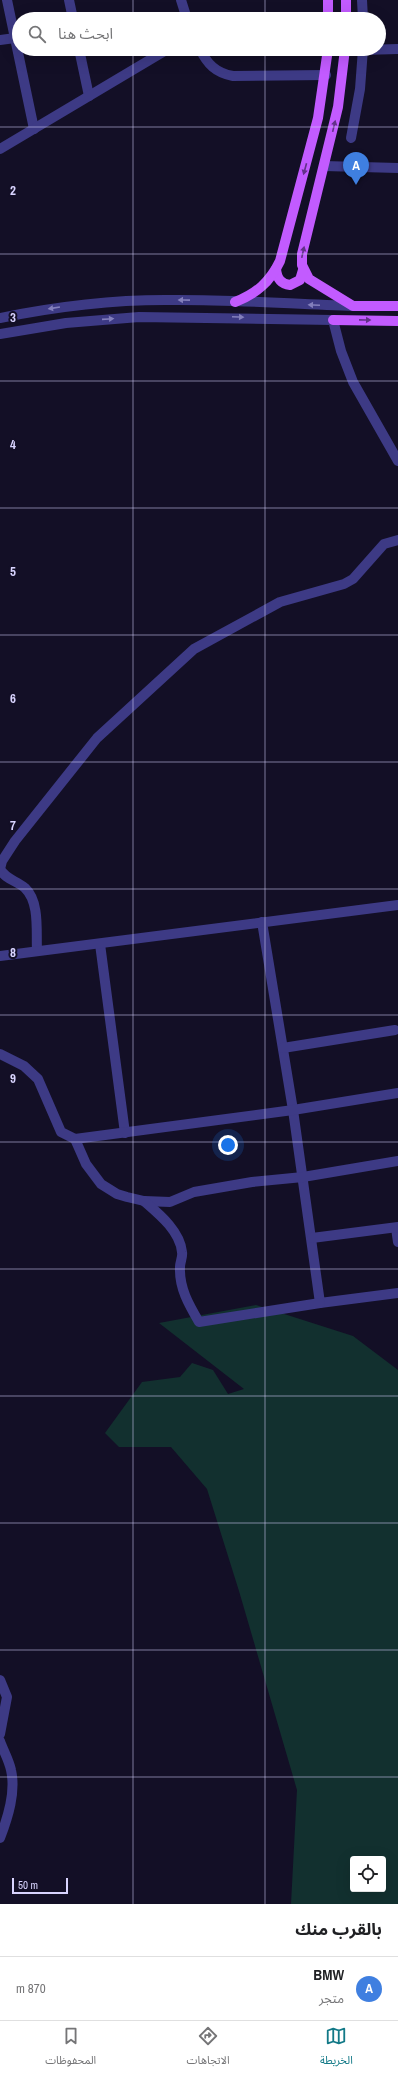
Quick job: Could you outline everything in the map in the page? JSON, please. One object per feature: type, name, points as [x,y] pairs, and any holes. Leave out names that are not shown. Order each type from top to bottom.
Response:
[{"type":"main road","points":[[328,0],[328,12]]},
{"type":"main road","points":[[346,0],[346,12]]},
{"type":"main road","points":[[236,302],[259,290],[276,269],[283,253],[313,139],[326,75],[327,56]]},
{"type":"main road","points":[[276,269],[277,276],[281,282],[290,285],[300,280],[303,270],[302,254],[338,107],[344,56]]},
{"type":"main road","points":[[303,270],[313,283],[353,306],[398,306]]},
{"type":"main road","points":[[333,320],[398,321]]},
{"type":"street","points":[[7,0],[12,24]]},
{"type":"street","points":[[69,0],[72,12]]},
{"type":"street","points":[[181,0],[185,12]]},
{"type":"street","points":[[362,0],[363,12]]},
{"type":"street","points":[[0,40],[12,38]]},
{"type":"street","points":[[386,49],[398,49]]},
{"type":"street","points":[[19,56],[34,129]]},
{"type":"street","points":[[80,56],[89,96]]},
{"type":"street","points":[[0,149],[156,56]]},
{"type":"street","points":[[204,56],[210,65],[225,74],[233,76],[326,75]]},
{"type":"street","points":[[351,138],[360,89],[363,56]]},
{"type":"street","points":[[324,166],[398,168]]},
{"type":"street","points":[[0,318],[60,307],[130,301],[165,300],[353,306]]},
{"type":"street","points":[[0,334],[66,323],[139,317],[333,320],[341,351],[353,382],[398,461]]},
{"type":"street","points":[[37,951],[35,908],[33,900],[24,887],[4,876],[0,869],[2,861],[15,841],[93,742],[204,643],[242,624],[280,602],[344,584],[352,579],[386,542],[398,540]]},
{"type":"street","points":[[0,956],[398,905]]},
{"type":"street","points":[[262,922],[293,1110],[320,1303]]},
{"type":"street","points":[[100,944],[125,1133]]},
{"type":"street","points":[[283,1048],[395,1030]]},
{"type":"street","points":[[0,1054],[24,1066],[38,1079],[61,1132],[75,1139],[293,1110],[398,1094]]},
{"type":"street","points":[[75,1139],[86,1164],[101,1184],[117,1194],[144,1201],[170,1202],[194,1192],[252,1182],[303,1177],[398,1161]]},
{"type":"street","points":[[144,1201],[163,1218],[178,1239],[183,1252],[180,1267],[182,1286],[188,1302],[199,1322],[320,1303],[398,1293]]},
{"type":"street","points":[[312,1238],[397,1228],[398,1242]]},
{"type":"street","points":[[0,1680],[7,1698],[0,1734]]},
{"type":"street","points":[[0,1740],[11,1769],[12,1780],[6,1820],[0,1838]]},
{"type":"green space","points":[[256,1305],[353,1336],[398,1370],[398,1904],[291,1904],[297,1790],[239,1591],[207,1489],[171,1447],[119,1447],[105,1433],[142,1382],[180,1377],[192,1363],[213,1370],[228,1394],[244,1389],[159,1323]]},
{"type":"place","name":"BMW","points":[[356,185]]}]
